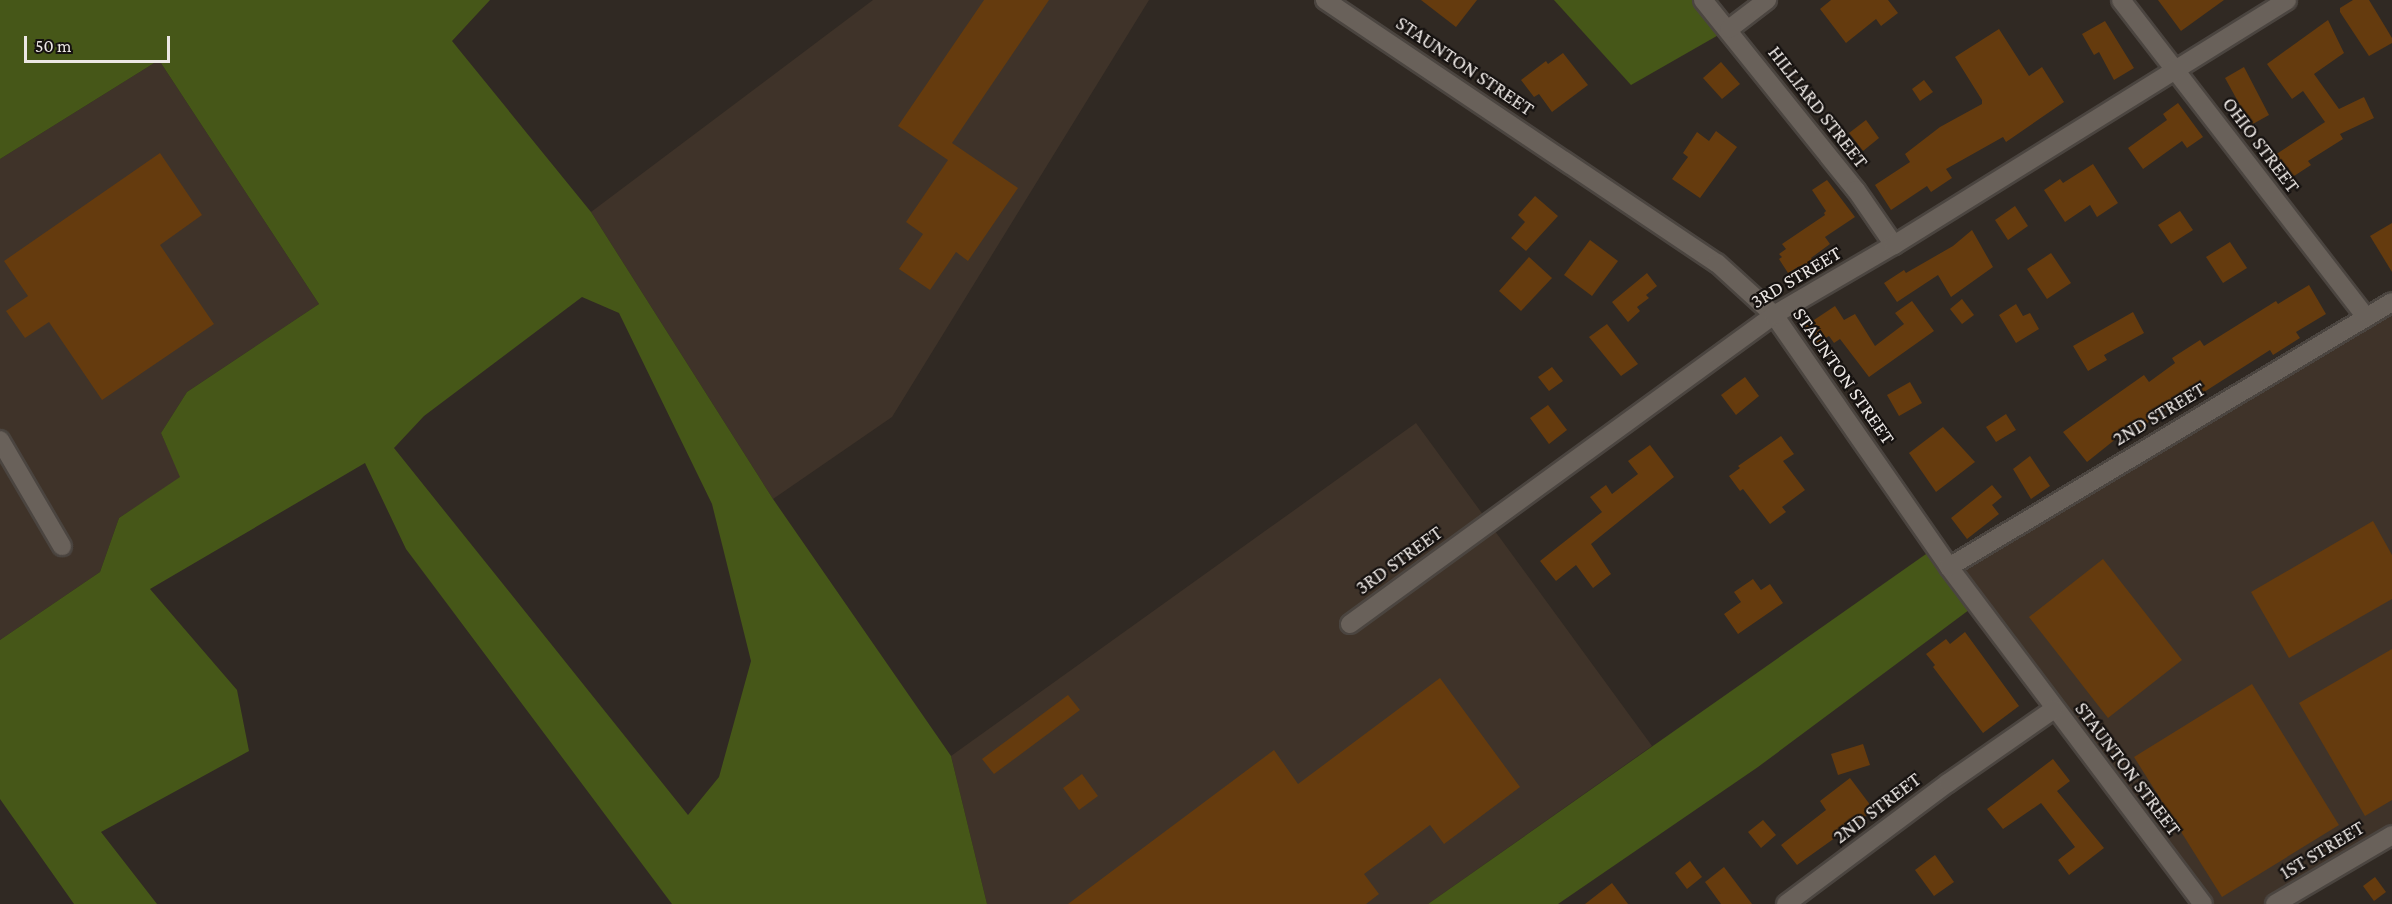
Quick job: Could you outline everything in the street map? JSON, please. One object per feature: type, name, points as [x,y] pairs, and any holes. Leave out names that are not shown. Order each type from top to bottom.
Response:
[{"type":"street","name":"STAUNTON STREET","points":[[1325,0],[1717,263],[1774,315],[1950,567],[2054,709],[2203,904]]},
{"type":"street","name":"HILLIARD STREET","points":[[1703,0],[1729,29],[1803,127],[1856,190],[1894,245]]},
{"type":"street","points":[[1729,29],[1767,0]]},
{"type":"street","name":"OHIO STREET","points":[[2121,0],[2366,317]]},
{"type":"street","name":"3RD STREET","points":[[1350,624],[1774,315],[1894,245],[2287,0]]},
{"type":"street","name":"2ND STREET","points":[[1950,567],[2392,302]]},
{"type":"street","points":[[0,440],[62,546]]},
{"type":"street","name":"2ND STREET","points":[[1785,904],[2054,709]]},
{"type":"street","name":"1ST STREET","points":[[2275,904],[2392,835]]},
{"type":"shaded area","points":[[873,0],[1149,0],[892,417],[773,499],[591,212]]},
{"type":"shaded area","points":[[159,60],[319,304],[187,392],[161,433],[181,477],[119,518],[100,572],[0,640],[0,159]]},
{"type":"shaded area","points":[[2392,302],[2392,835],[2275,904],[2203,904],[1949,567]]},
{"type":"shaded area","points":[[1416,423],[1652,746],[1428,904],[987,904],[951,756]]},
{"type":"green space","points":[[0,0],[490,0],[452,41],[591,212],[773,499],[951,756],[987,904],[672,904],[406,549],[365,463],[150,589],[237,690],[249,751],[101,832],[157,904],[74,904],[0,799],[0,640],[100,572],[119,518],[180,477],[161,433],[187,392],[319,304],[159,60],[0,159]],"holes":[[[582,297],[619,313],[712,504],[751,661],[719,777],[688,815],[394,448],[424,416]]]},
{"type":"green space","points":[[1554,0],[1703,0],[1729,29],[1631,85]]},
{"type":"green space","points":[[1936,547],[1977,604],[1758,767],[1558,904],[1428,904]]},
{"type":"building","points":[[984,0],[1049,0],[952,143],[1018,188],[968,261],[956,252],[930,290],[899,269],[923,234],[906,222],[948,160],[898,126]]},
{"type":"building","points":[[1421,0],[1477,0],[1456,27]]},
{"type":"building","points":[[1831,0],[1888,0],[1898,13],[1881,26],[1876,19],[1846,43],[1820,9]]},
{"type":"building","points":[[2158,0],[2224,0],[2181,31]]},
{"type":"building","points":[[2353,0],[2369,0],[2392,38],[2392,43],[2369,56],[2340,12],[2340,8]]},
{"type":"building","points":[[2328,20],[2344,53],[2314,74],[2339,109],[2364,97],[2374,118],[2340,134],[2343,139],[2308,161],[2311,165],[2291,178],[2275,155],[2325,122],[2303,91],[2292,99],[2267,64]]},
{"type":"building","points":[[2105,21],[2134,68],[2114,80],[2099,52],[2094,55],[2082,34]]},
{"type":"building","points":[[1999,29],[2029,76],[2042,67],[2064,102],[2006,142],[2003,137],[1946,169],[1952,178],[1931,192],[1927,186],[1891,210],[1875,185],[1910,162],[1905,154],[1940,127],[1982,104],[1982,100],[1955,57]]},
{"type":"building","points":[[1563,53],[1588,85],[1552,112],[1539,94],[1534,97],[1521,80],[1546,61],[1548,64]]},
{"type":"building","points":[[1721,62],[1740,84],[1722,99],[1703,78]]},
{"type":"building","points":[[2244,67],[2269,115],[2251,125],[2225,78]]},
{"type":"building","points":[[1924,80],[1933,92],[1920,101],[1912,89]]},
{"type":"building","points":[[2178,103],[2203,137],[2187,148],[2182,141],[2143,169],[2128,148],[2167,120],[2163,114]]},
{"type":"building","points":[[1866,120],[1879,138],[1863,151],[1849,133]]},
{"type":"building","points":[[1716,131],[1737,147],[1700,198],[1672,179],[1688,157],[1683,153],[1697,132],[1709,141]]},
{"type":"building","points":[[160,153],[202,215],[160,245],[214,324],[102,400],[49,322],[25,338],[6,311],[28,296],[4,261]]},
{"type":"building","points":[[2093,164],[2118,203],[2097,217],[2090,205],[2065,222],[2044,190],[2060,179],[2063,183]]},
{"type":"building","points":[[1827,180],[1855,217],[1825,237],[1830,244],[1811,258],[1816,265],[1802,273],[1798,267],[1788,273],[1779,259],[1782,257],[1779,254],[1786,249],[1782,244],[1825,215],[1826,211],[1812,190]]},
{"type":"building","points":[[1535,196],[1558,216],[1526,251],[1511,238],[1525,222],[1518,215]]},
{"type":"building","points":[[2015,206],[2028,226],[2008,240],[1995,220]]},
{"type":"building","points":[[2180,211],[2193,230],[2171,244],[2158,225]]},
{"type":"building","points":[[2392,223],[2392,272],[2370,236]]},
{"type":"building","points":[[1972,230],[1993,267],[1951,297],[1938,275],[1897,302],[1884,283],[1904,270],[1906,273],[1953,246]]},
{"type":"building","points":[[1590,240],[1618,261],[1592,296],[1564,275]]},
{"type":"building","points":[[2230,242],[2247,268],[2223,283],[2206,257]]},
{"type":"building","points":[[2051,253],[2071,283],[2047,299],[2027,269]]},
{"type":"building","points":[[1529,257],[1552,278],[1521,311],[1499,291]]},
{"type":"building","points":[[1647,273],[1657,286],[1646,295],[1649,298],[1637,307],[1640,311],[1628,322],[1612,302]]},
{"type":"building","points":[[2309,285],[2326,314],[2296,332],[2300,338],[2273,355],[2270,350],[2201,394],[2197,387],[2157,417],[2129,434],[2127,430],[2087,462],[2063,432],[2144,375],[2149,382],[2175,363],[2172,358],[2200,340],[2204,346],[2276,301],[2278,304]]},
{"type":"building","points":[[1962,299],[1974,315],[1962,324],[1950,309]]},
{"type":"building","points":[[1912,301],[1934,331],[1869,377],[1840,339],[1834,343],[1829,336],[1813,345],[1802,328],[1835,306],[1844,320],[1855,314],[1875,346],[1904,324],[1895,313]]},
{"type":"building","points":[[2016,304],[2023,316],[2030,313],[2039,329],[2016,343],[1999,315]]},
{"type":"building","points":[[2133,312],[2144,333],[2104,355],[2107,360],[2088,371],[2073,346]]},
{"type":"building","points":[[1607,324],[1638,364],[1621,376],[1589,337]]},
{"type":"building","points":[[1552,367],[1563,381],[1549,391],[1538,377]]},
{"type":"building","points":[[1745,377],[1759,396],[1736,415],[1721,395]]},
{"type":"building","points":[[1910,382],[1922,403],[1899,416],[1887,395]]},
{"type":"building","points":[[1548,405],[1567,430],[1549,444],[1530,418]]},
{"type":"building","points":[[2006,414],[2016,430],[1996,442],[1986,427]]},
{"type":"building","points":[[1943,427],[1975,462],[1936,492],[1909,453]]},
{"type":"building","points":[[1781,436],[1794,454],[1783,461],[1805,490],[1782,507],[1786,512],[1770,524],[1743,489],[1740,491],[1729,476],[1740,468],[1738,466]]},
{"type":"building","points":[[1650,445],[1674,477],[1591,544],[1611,574],[1593,588],[1576,565],[1556,581],[1540,561],[1602,512],[1590,497],[1606,485],[1612,494],[1638,474],[1628,461]]},
{"type":"building","points":[[2030,456],[2050,486],[2031,499],[2013,469]]},
{"type":"building","points":[[1992,485],[2002,497],[1992,505],[1999,514],[1967,539],[1951,518]]},
{"type":"building","points":[[2373,521],[2392,555],[2392,599],[2289,658],[2251,592]]},
{"type":"building","points":[[2103,559],[2182,660],[2108,718],[2029,617]]},
{"type":"building","points":[[1753,579],[1761,590],[1770,584],[1783,603],[1738,634],[1724,614],[1741,602],[1734,592]]},
{"type":"building","points":[[1965,632],[2019,706],[1983,733],[1933,667],[1935,665],[1926,654],[1946,639],[1950,644]]},
{"type":"building","points":[[2392,649],[2392,800],[2365,816],[2299,703]]},
{"type":"building","points":[[1440,678],[1520,787],[1444,844],[1430,825],[1364,874],[1379,894],[1366,904],[1068,904],[1274,750],[1298,784]]},
{"type":"building","points":[[2252,684],[2339,825],[2222,897],[2134,757]]},
{"type":"building","points":[[1068,695],[1080,710],[994,774],[982,759]]},
{"type":"building","points":[[1863,744],[1870,765],[1838,775],[1831,754]]},
{"type":"building","points":[[2053,759],[2070,781],[2057,791],[2104,848],[2069,875],[2058,860],[2075,847],[2041,803],[2003,829],[1987,809]]},
{"type":"building","points":[[1082,774],[1098,796],[1079,810],[1063,788]]},
{"type":"building","points":[[1850,778],[1874,810],[1797,865],[1781,845],[1826,810],[1820,801]]},
{"type":"building","points":[[1763,820],[1776,835],[1761,848],[1748,832]]},
{"type":"building","points":[[1935,855],[1954,882],[1934,896],[1915,870]]},
{"type":"building","points":[[1690,861],[1702,877],[1687,889],[1675,873]]},
{"type":"building","points":[[1724,867],[1752,904],[1721,904],[1705,882]]},
{"type":"building","points":[[2375,877],[2386,892],[2374,901],[2363,886]]},
{"type":"building","points":[[1612,883],[1628,904],[1585,904]]}]
